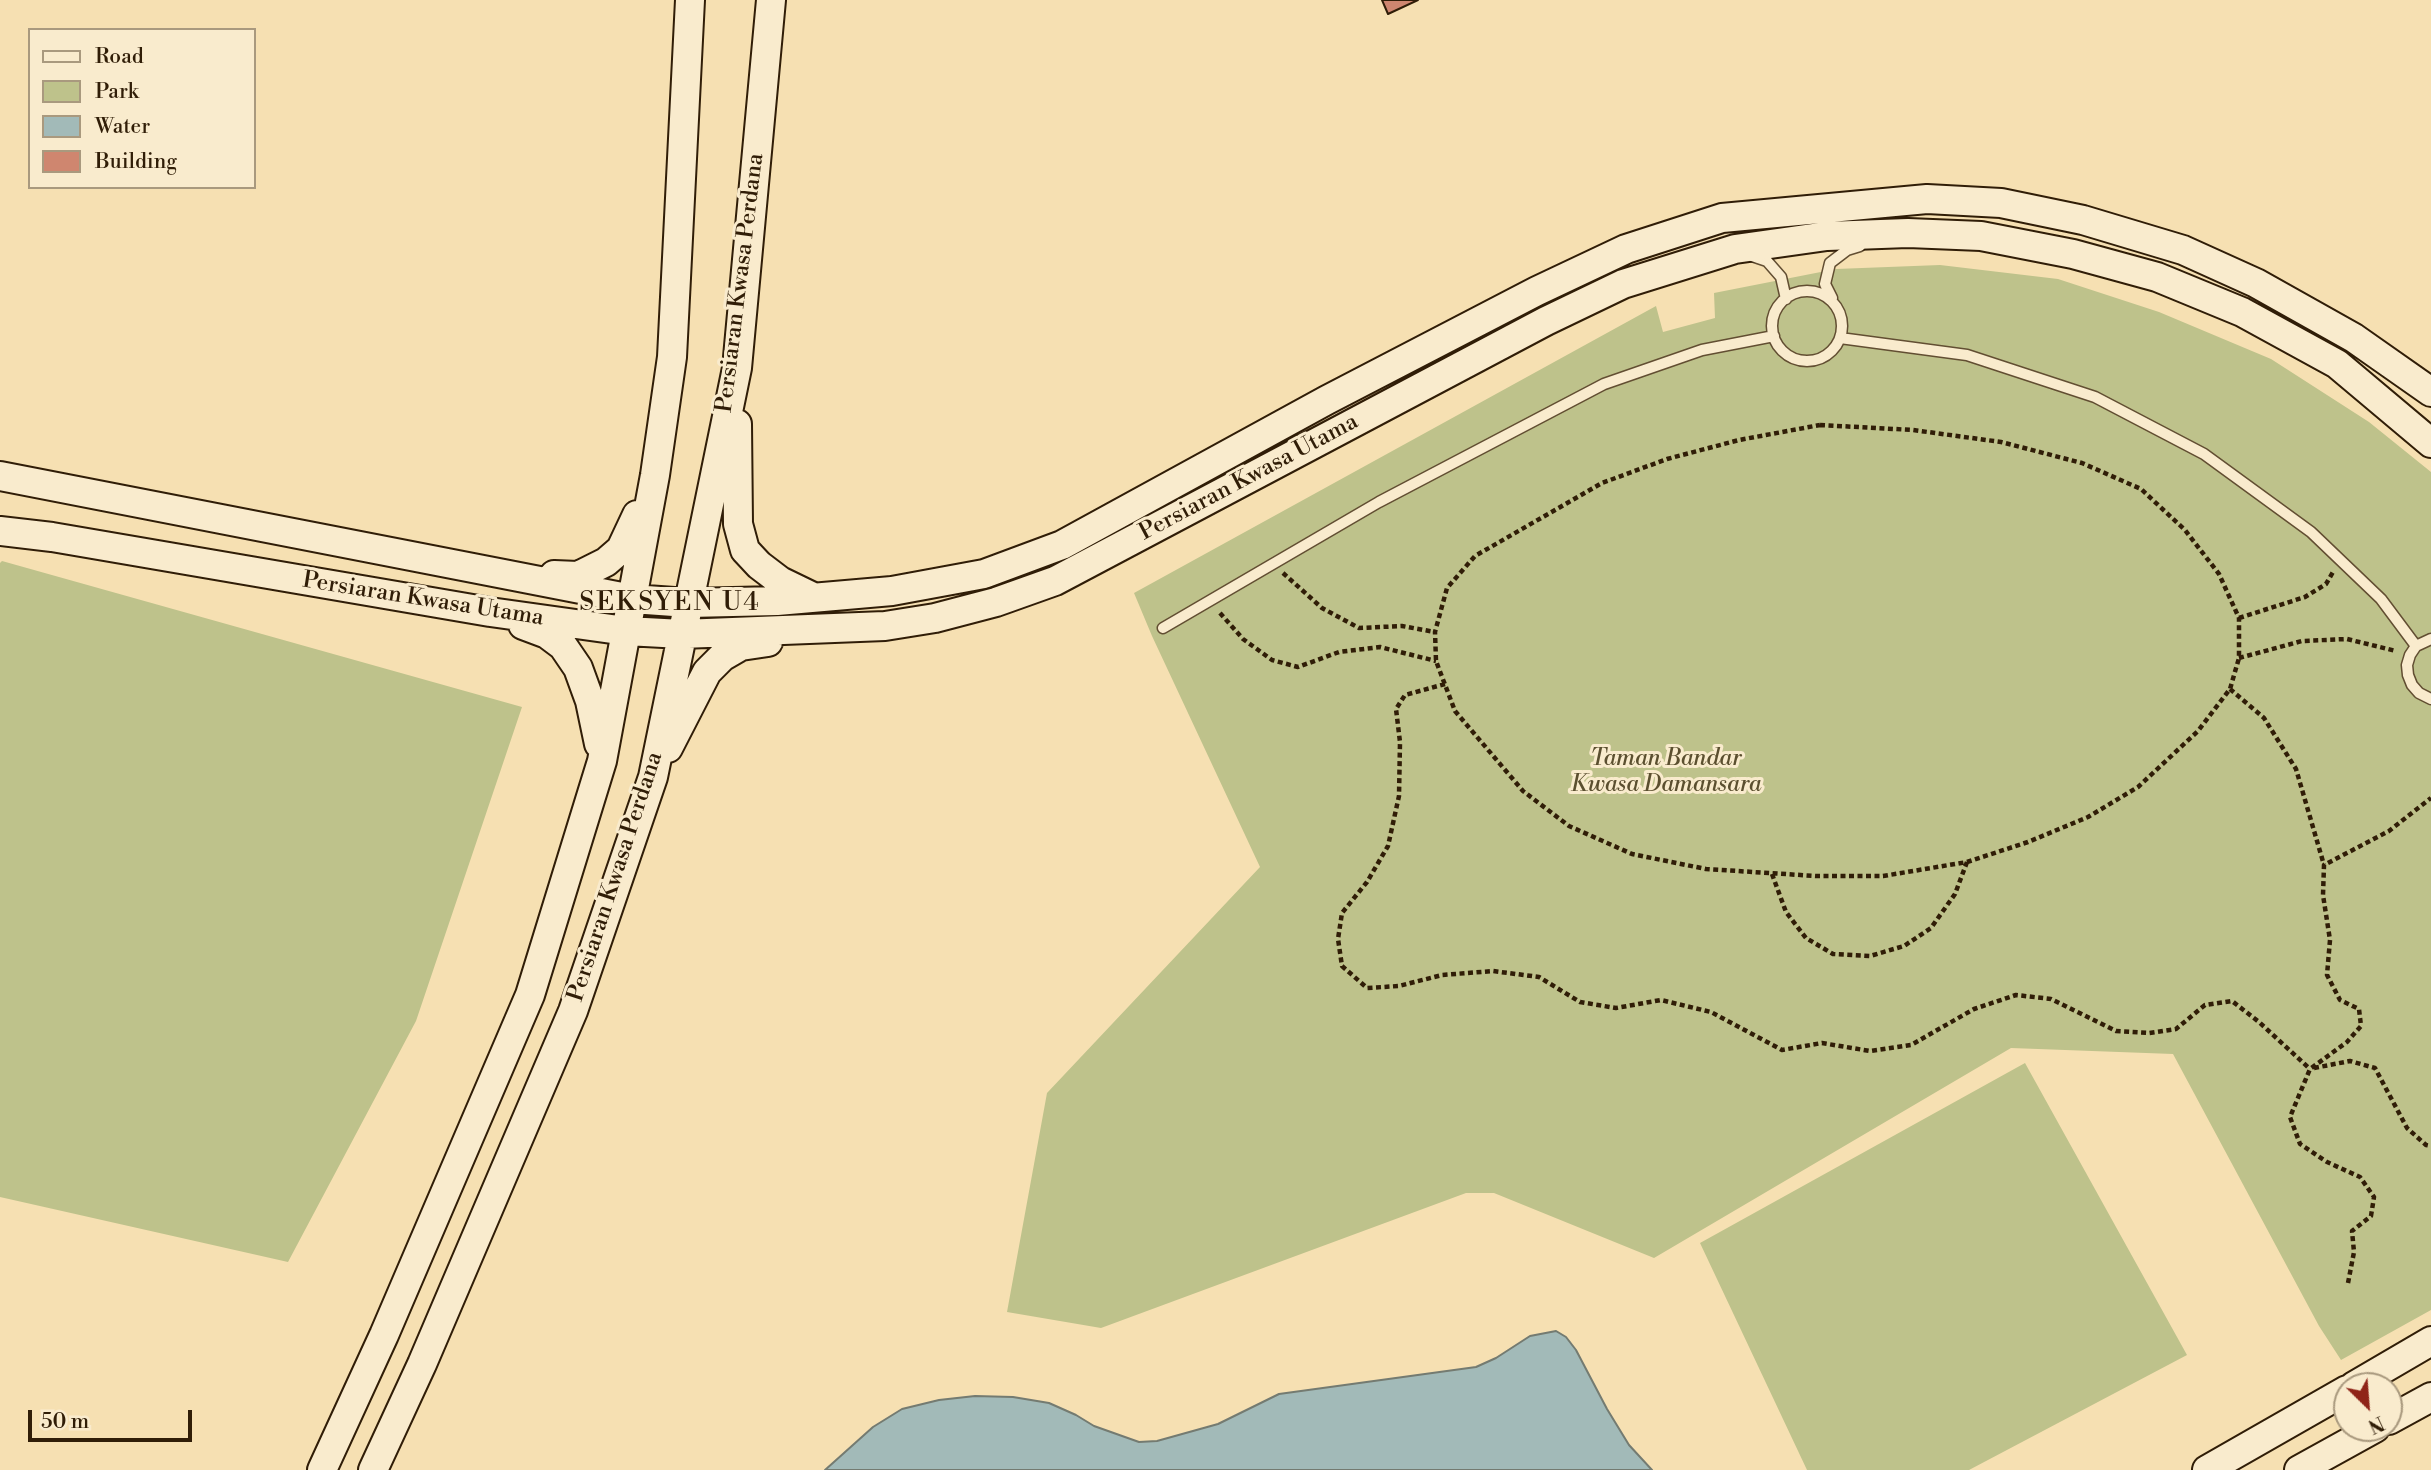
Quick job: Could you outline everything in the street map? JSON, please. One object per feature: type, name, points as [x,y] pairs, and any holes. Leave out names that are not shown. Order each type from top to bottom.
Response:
[{"type":"main road","name":"Persiaran Kwasa Perdana","points":[[322,1470],[384,1335],[530,995],[602,761],[655,475],[672,357],[690,0]]},
{"type":"main road","name":"Persiaran Kwasa Perdana","points":[[373,1470],[422,1364],[573,1011],[653,778],[737,368],[771,0]]},
{"type":"main road","name":"Persiaran Kwasa Utama","points":[[3,474],[632,599],[688,603],[776,601],[892,591],[984,574],[1062,544],[1328,400],[1537,291],[1626,249],[1722,218],[1927,199],[2001,203],[2083,220],[2183,250],[2256,283],[2354,338],[2431,392]]},
{"type":"main road","name":"Persiaran Kwasa Utama","points":[[0,531],[52,537],[490,612],[626,631],[682,634],[885,626],[935,618],[996,602],[1055,580],[1546,321],[1623,284],[1735,249],[1827,236],[1908,233],[1981,236],[2074,254],[2157,277],[2242,312],[2337,364],[2431,443]]},
{"type":"main road","points":[[737,368],[738,524],[745,550],[780,581],[815,598]]},
{"type":"main road","points":[[502,573],[578,576],[606,562],[621,549],[655,475]]},
{"type":"main road","points":[[0,548],[52,537]]},
{"type":"main road","points":[[490,612],[547,634],[563,646],[578,668],[590,701],[602,761]]},
{"type":"main road","points":[[653,778],[707,672],[722,657],[741,646],[885,626]]},
{"type":"main road","points":[[2378,1372],[2431,1341]]},
{"type":"main road","points":[[2403,1412],[2431,1397]]},
{"type":"main road","points":[[2207,1470],[2333,1398]]},
{"type":"main road","points":[[2299,1470],[2350,1442]]},
{"type":"lane","points":[[1835,303],[1826,296],[1802,291],[1786,299],[1775,313],[1772,324],[1774,337],[1786,353],[1796,359],[1817,359],[1827,354],[1840,338],[1840,314],[1835,303],[1825,284],[1830,263],[1847,250],[1908,233]]},
{"type":"lane","points":[[1735,249],[1767,261],[1781,277],[1786,299]]},
{"type":"lane","points":[[1163,628],[1379,502],[1604,384],[1702,350],[1774,337]]},
{"type":"lane","points":[[1840,338],[1966,355],[2095,397],[2204,454],[2311,531],[2381,599],[2413,650],[2408,675],[2412,685],[2419,693],[2431,699]]},
{"type":"lane","points":[[2413,650],[2431,639]]},
{"type":"path","points":[[1820,425],[1913,430],[2001,442],[2082,463],[2141,489],[2185,530],[2219,573],[2239,618],[2239,658],[2230,689],[2198,731],[2138,787],[2088,817],[2028,842],[1967,862],[1883,876],[1772,874],[1706,869],[1632,855],[1569,826],[1523,791],[1455,711],[1436,661],[1435,632],[1447,588],[1475,556],[1602,483],[1667,459],[1739,440],[1820,425]]},
{"type":"path","points":[[2239,618],[2305,597],[2326,584],[2342,561]]},
{"type":"path","points":[[1272,564],[1322,608],[1359,628],[1402,626],[1435,632]]},
{"type":"path","points":[[1209,601],[1243,639],[1272,660],[1298,667],[1339,652],[1380,647],[1436,661]]},
{"type":"path","points":[[2239,658],[2302,641],[2347,639],[2413,650]]},
{"type":"path","points":[[1445,684],[1405,695],[1396,709],[1400,742],[1399,796],[1388,846],[1367,883],[1342,913],[1338,939],[1342,966],[1367,988],[1399,986],[1442,975],[1493,971],[1539,977],[1580,1002],[1616,1008],[1661,1000],[1711,1012],[1782,1050],[1822,1044],[1870,1051],[1911,1045],[1974,1009],[2016,995],[2051,999],[2116,1031],[2148,1033],[2176,1029],[2205,1005],[2232,1001],[2310,1069]]},
{"type":"path","points":[[2230,689],[2264,718],[2296,769],[2325,864],[2323,895],[2330,940],[2327,975],[2340,1000],[2359,1009],[2361,1026],[2347,1042],[2310,1069],[2290,1117],[2300,1144],[2327,1162],[2360,1177],[2374,1197],[2371,1216],[2353,1231],[2354,1252],[2348,1283]]},
{"type":"path","points":[[2325,864],[2389,831],[2431,799]]},
{"type":"path","points":[[1772,874],[1786,912],[1806,938],[1833,954],[1870,956],[1904,946],[1931,928],[1955,894],[1967,862]]},
{"type":"path","points":[[2310,1069],[2350,1061],[2375,1068],[2407,1128],[2426,1145],[2431,1146]]},
{"type":"green space","name":"Taman Bandar Kwasa Damansara","points":[[1940,265],[2058,279],[2159,312],[2271,359],[2369,422],[2431,472],[2431,1310],[2341,1360],[2319,1326],[2173,1054],[2011,1048],[1654,1258],[1494,1193],[1466,1193],[1101,1328],[1007,1312],[1047,1093],[1260,867],[1134,593],[1656,306],[1663,332],[1715,318],[1714,293],[1836,269]]},
{"type":"green space","points":[[2,561],[522,707],[416,1021],[288,1262],[0,1197]]},
{"type":"green space","points":[[2025,1063],[2187,1355],[1969,1470],[1807,1470],[1700,1243]]},
{"type":"water","points":[[1556,1331],[1566,1337],[1576,1350],[1629,1445],[1652,1470],[825,1470],[873,1427],[902,1409],[939,1400],[975,1396],[1013,1397],[1049,1403],[1094,1426],[1139,1442],[1157,1441],[1218,1424],[1279,1394],[1476,1367],[1496,1358],[1530,1336]]},
{"type":"building","points":[[1382,0],[1418,0],[1388,14]]},
{"type":"district","name":"SEKSYEN U4","points":[[670,604]]}]
